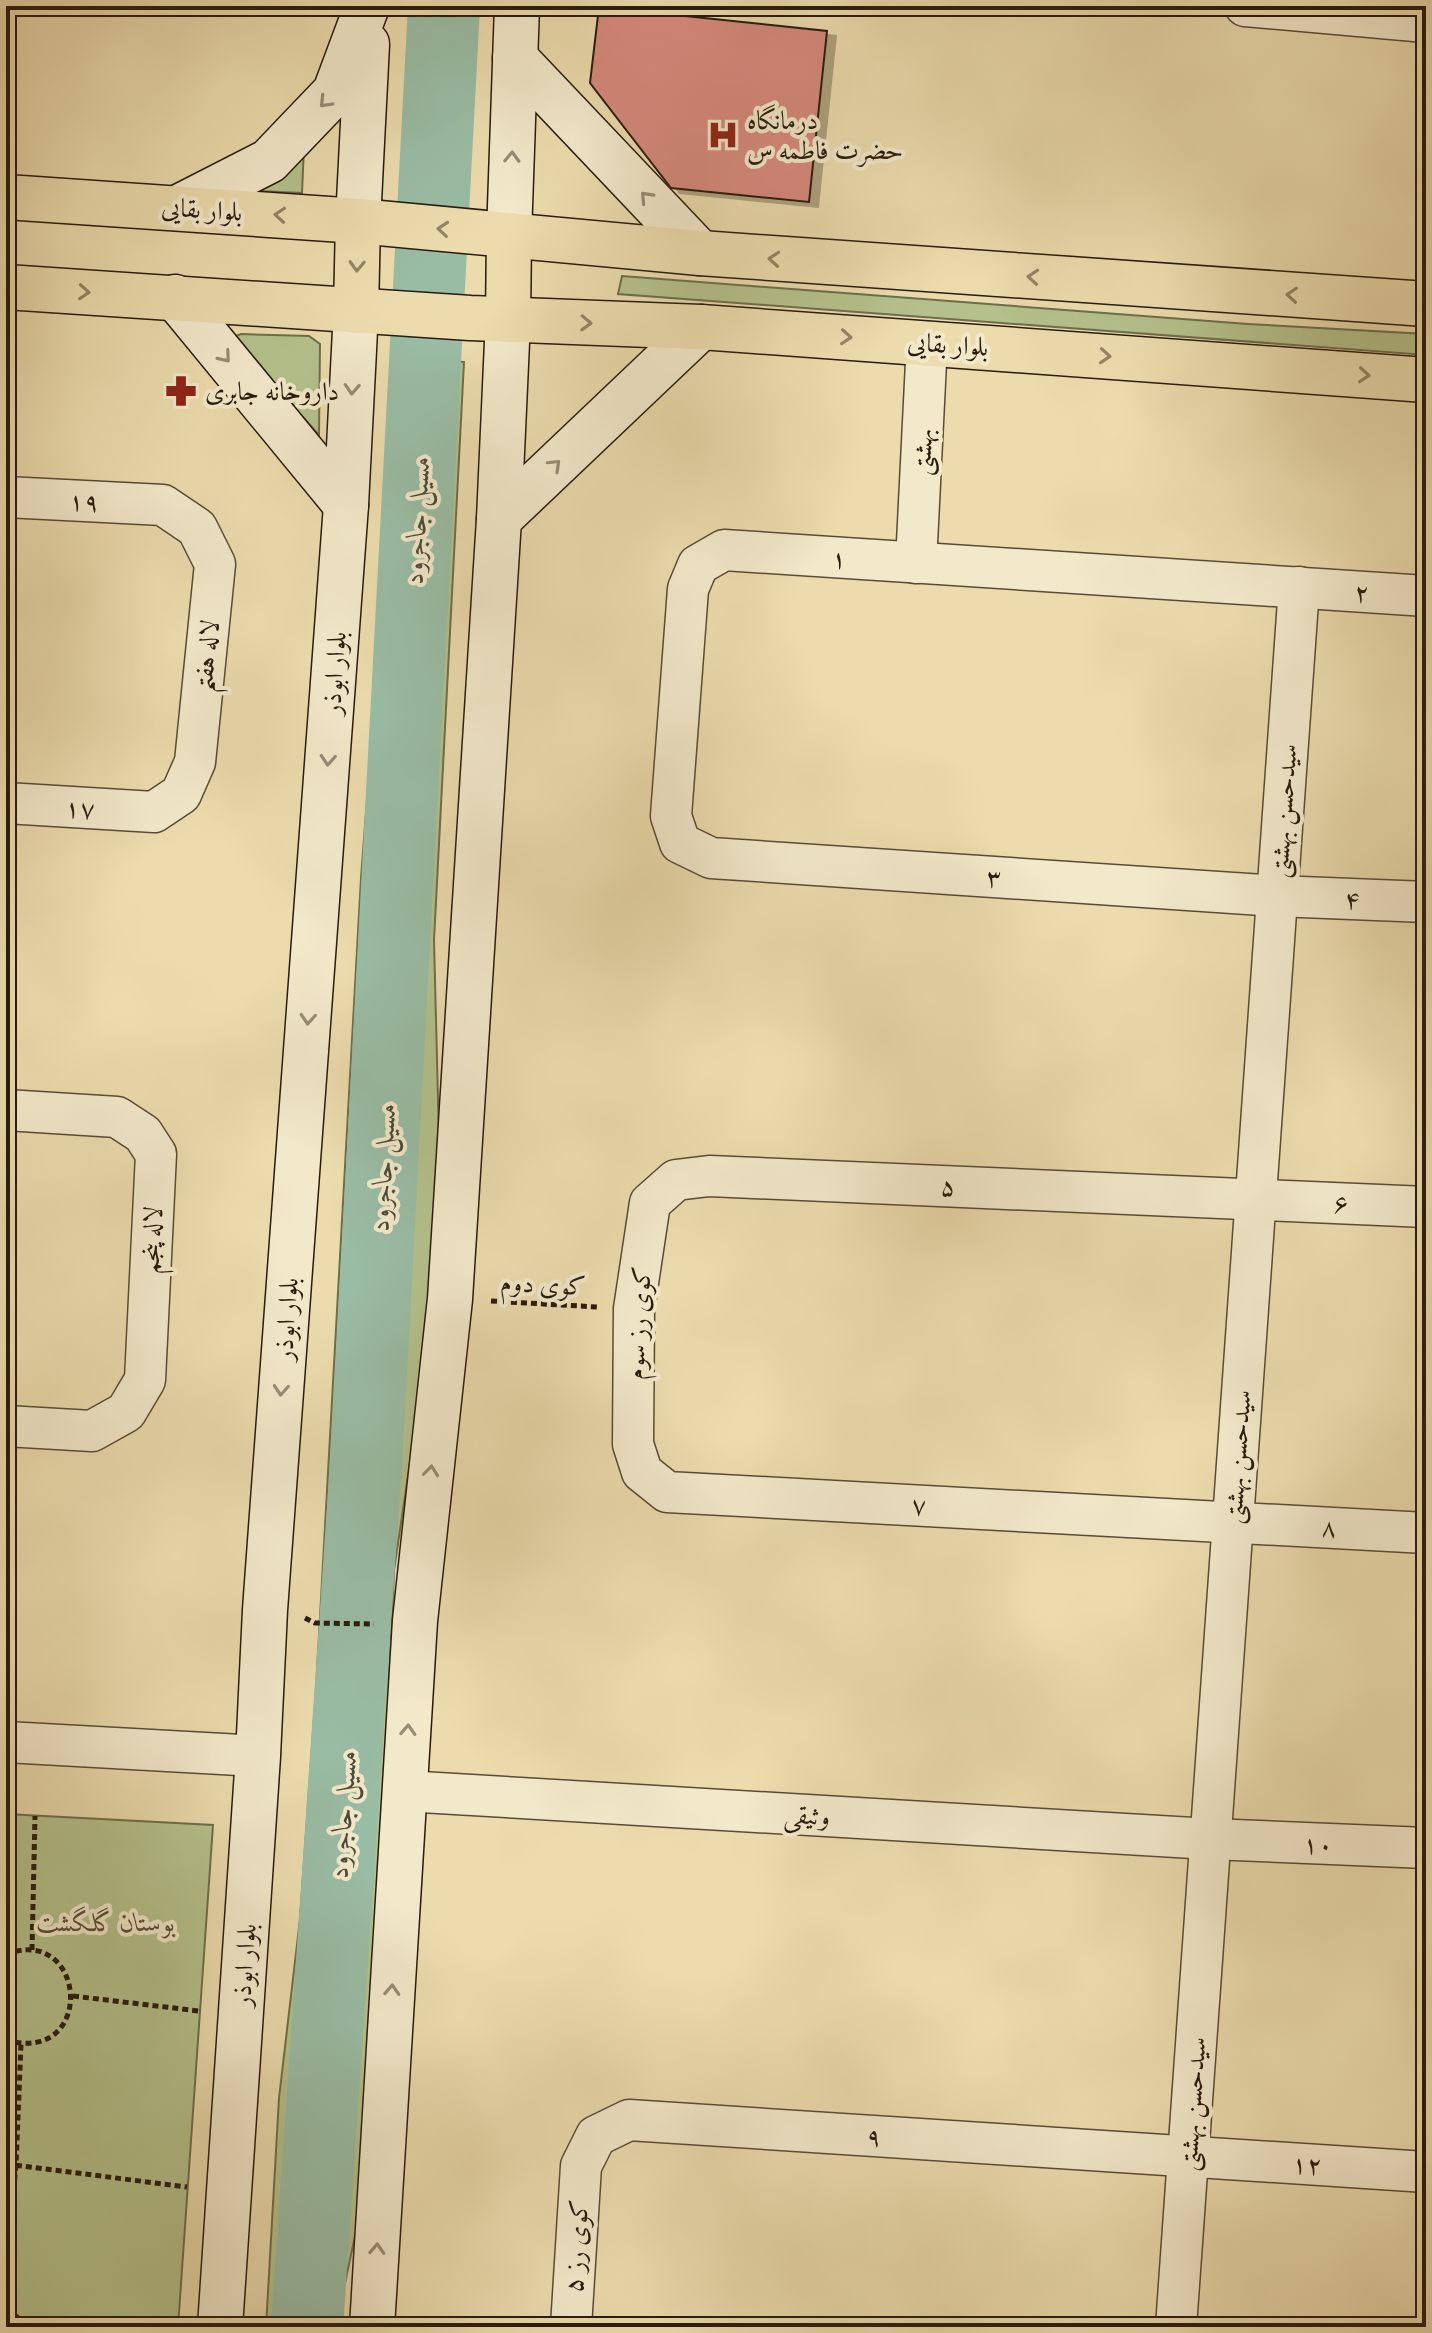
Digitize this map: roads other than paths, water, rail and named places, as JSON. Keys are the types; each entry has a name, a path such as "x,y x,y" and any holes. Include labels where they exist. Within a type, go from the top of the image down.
{"main road":[{"path":"179,207 269,161 335,92 368,6"},
{"path":"6,287 375,312 378,223 368,6"},
{"path":"372,2327 415,1621 450,1299 499,519 489,319 515,58 517,6"},
{"path":"515,58 700,253"},
{"name":"بلوار بقایی","path":"6,197 179,207 499,234"},
{"path":"499,234 700,253 1426,304"},
{"path":"175,297 346,505"},
{"name":"بلوار بقایی","path":"375,312 701,327 1426,380"},
{"name":"بلوار ابوذر","path":"220,2327 265,1610 346,505 375,312"},
{"path":"499,519 701,327"}],"street":[{"path":"1245,6 1404,16"},
{"name":"بهشتی","path":"916,563 927,342"},
{"name":"۱۹","path":"6,497 163,505"},
{"name":"لاله هفتم","path":"154,812 181,794 195,762 215,564 197,528 163,505"},
{"name":"۱","path":"711,858 680,843 671,816 688,589 698,565 724,550 1299,587"},
{"name":"۲","path":"1299,587 1426,596"},
{"name":"سیدحسن بهشتی","path":"1176,2327 1299,587"},
{"name":"۱۷","path":"6,803 154,812"},
{"name":"۳","path":"711,858 1277,896"},
{"name":"۴","path":"1277,896 1426,902"},
{"name":"لاله پنجم","path":"6,1110 117,1117 143,1134 156,1154 145,1380 126,1412 92,1431 6,1426"},
{"name":"۵","path":"650,1203 676,1180 709,1176 1256,1199"},
{"name":"۶","path":"1256,1199 1426,1207"},
{"name":"کوی رز سوم","path":"633,1444 634,1309 650,1203"},
{"name":"۷","path":"633,1444 642,1472 667,1492 1233,1521"},
{"name":"۸","path":"1233,1521 1426,1533"},
{"path":"6,1742 258,1756"},
{"name":"وثیقی","path":"404,1791 1210,1839"},
{"name":"۱۰","path":"1210,1839 1426,1848"},
{"name":"۹","path":"581,2166 596,2136 629,2120 1188,2157"},
{"name":"۱۲","path":"1188,2157 1426,2172"},
{"name":"کوی رز ۵","path":"571,2327 581,2166"}],"waterway":[{"name":"مسیل جاجرود","path":"307,2327 367,1449 444,6"}],"place":[{"name":"درمانگاه حضرت فاطمه س","path":"723,135"},
{"name":"داروخانه جابری","path":"181,391"}],"park label":[{"name":"بوستان گلگشت","path":"106,1922"}]}
